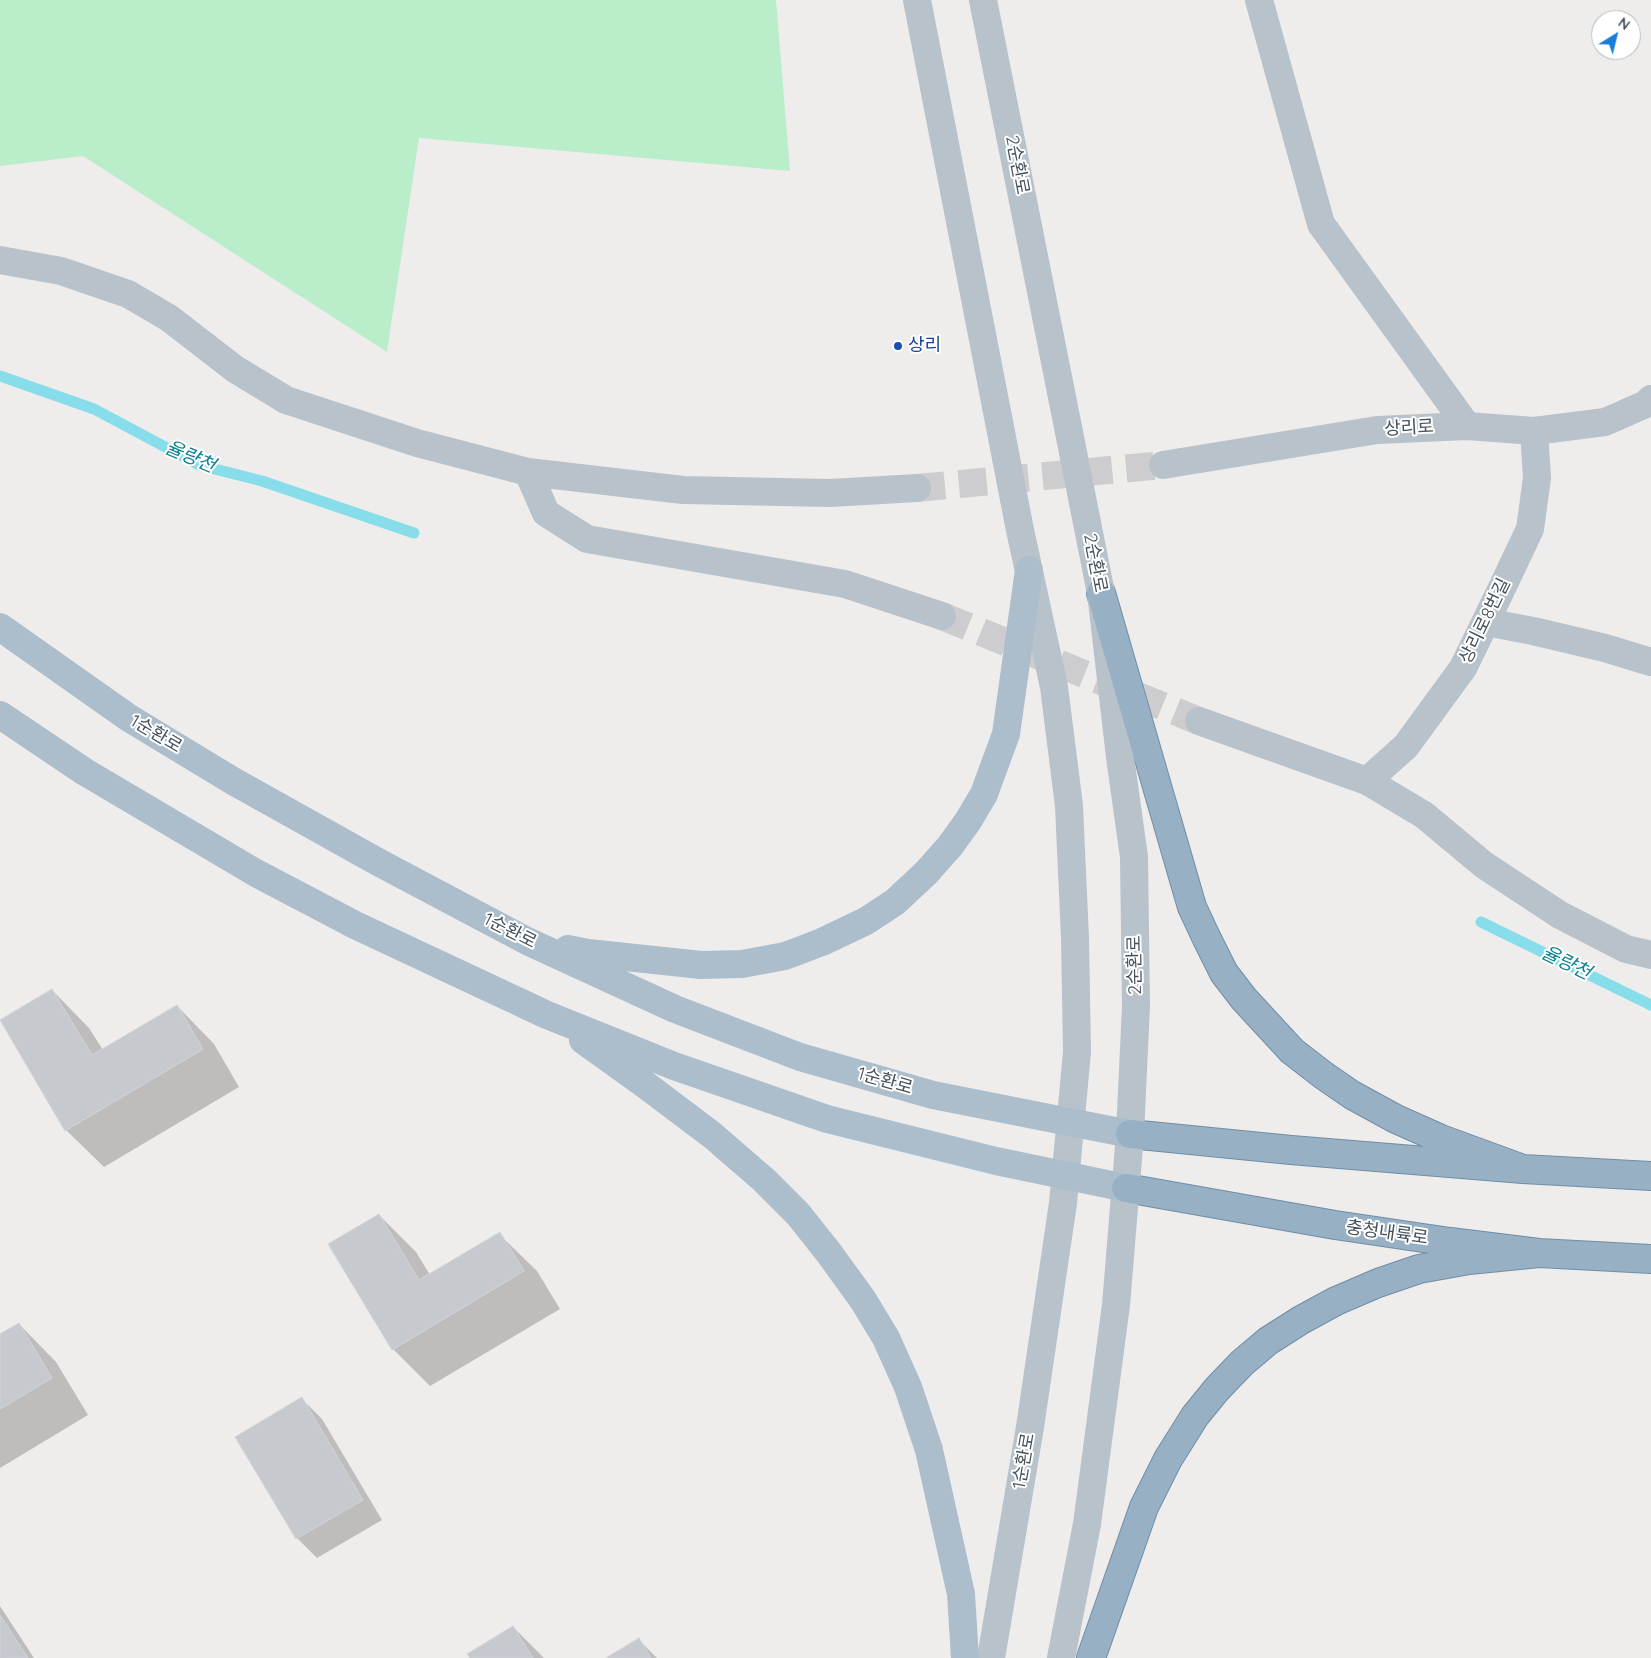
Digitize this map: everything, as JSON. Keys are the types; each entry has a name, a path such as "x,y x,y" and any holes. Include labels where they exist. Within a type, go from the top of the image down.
{"highway":[{"path":"1101,593 1192,907 1206,939 1229,979 1250,1006 1292,1051 1323,1076 1352,1095 1396,1119 1442,1139 1523,1169"},
{"path":"1130,1134 1291,1150 1523,1169 1651,1176"},
{"name":"충청내륙로","path":"1126,1188 1335,1225 1540,1253 1651,1259"},
{"path":"1091,1658 1144,1506 1168,1459 1195,1416 1242,1363 1268,1342 1301,1320 1336,1301 1378,1283 1418,1269 1469,1260 1540,1253"}],"main road":[{"path":"528,940 588,953 646,960 701,966 742,964 785,956 822,942 866,921 895,902 926,873 950,846 984,794 1006,734 1029,570"},
{"name":"1순환로","path":"0,627 129,718 233,781 378,862 528,940 675,1009 800,1056 933,1095 1130,1134"},
{"path":"0,715 85,772 256,873 355,925 547,1015 674,1066 827,1119 996,1161 1126,1188"},
{"path":"547,1015 689,1118 764,1180 798,1214 863,1300 886,1338 908,1387 929,1450 960,1594 965,1658"}],"street":[{"path":"917,0 1029,570 1054,687 1070,806 1075,938 1077,1052 1070,1122"},
{"name":"2순환로","path":"983,0 1101,593 1134,857 1136,1006 1130,1134"},
{"path":"1258,0 1321,224 1467,426"},
{"path":"0,260 62,271 128,294 169,318 235,369 286,400 417,443 528,472 683,490 830,492 917,488"},
{"name":"상리로","path":"1163,465 1377,430 1467,426 1534,431 1605,422 1646,404 1651,399"},
{"name":"상리로8번길","path":"1367,781 1406,746 1463,668 1486,622 1530,529 1537,478 1534,431"},
{"path":"528,472 546,513 587,539 846,584 942,616"},
{"path":"1486,622 1605,648 1651,662"},
{"path":"1199,721 1367,781 1424,815 1484,865 1560,915 1626,950 1651,956"},
{"name":"1순환로","path":"991,1658 1030,1427 1063,1203 1070,1122"},
{"path":"1061,1658 1087,1524 1116,1305 1130,1134"}],"green space":[{"path":"0,0 776,0 790,171 419,138 387,352 83,156 0,166"}],"building":[{"path":"52,989 92,1055 177,1005 203,1049 65,1131 0,1020"},
{"path":"379,1214 419,1280 500,1232 524,1271 392,1350 328,1244"},
{"path":"19,1323 52,1378 0,1409 0,1334"},
{"path":"302,1397 363,1500 296,1539 235,1437"},
{"path":"0,1615 28,1658 0,1658"},
{"path":"513,1626 533,1658 470,1658 467,1654"},
{"path":"639,1638 651,1658 606,1658"}],"waterway":[{"name":"율량천","path":"0,376 94,409 199,465 262,481 414,533"},
{"name":"율량천","path":"1481,922 1651,1005"}],"tunnel":[{"path":"917,488 1163,465"},
{"path":"942,616 1199,721"}],"place":[{"name":"상리","path":"898,346"}]}
